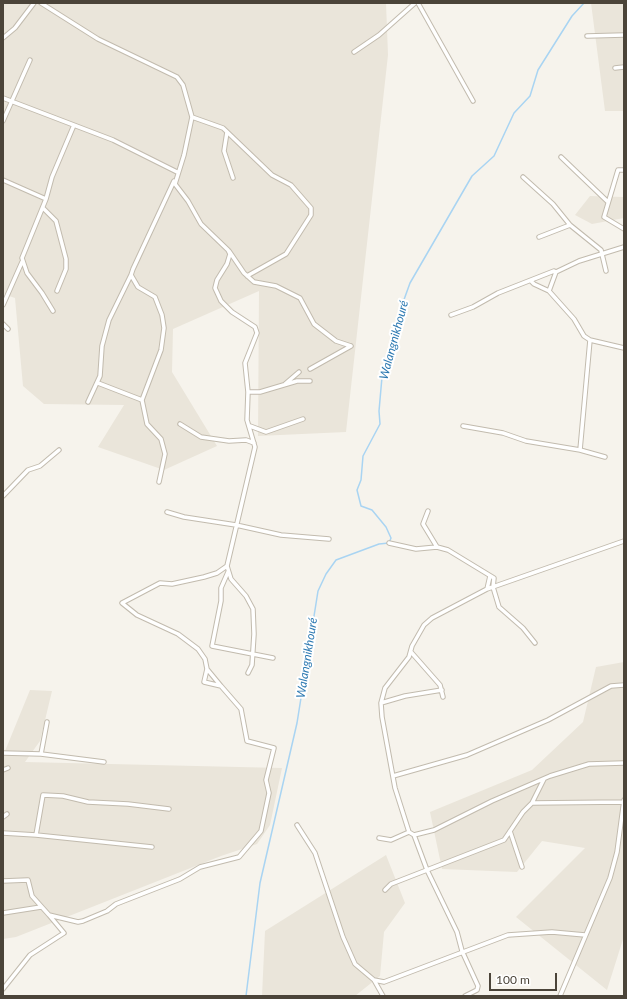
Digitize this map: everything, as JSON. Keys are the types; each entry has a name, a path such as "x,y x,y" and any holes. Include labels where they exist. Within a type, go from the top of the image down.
{"street":[{"path":"3,38 15,28 34,3"},
{"path":"41,3 98,39 177,77 183,85 192,117 184,155 175,178 109,320 102,346 98,383 88,402"},
{"path":"354,52 379,35 415,3"},
{"path":"418,3 472,101"},
{"path":"587,36 624,35"},
{"path":"3,121 30,60"},
{"path":"615,68 624,67"},
{"path":"3,98 113,140 177,172"},
{"path":"192,117 223,128 272,175 291,185 311,208 311,216 286,254 247,276"},
{"path":"3,305 22,262 22,258 43,208 52,177 74,125"},
{"path":"227,132 224,151 233,178"},
{"path":"561,157 608,202"},
{"path":"624,170 618,170 604,217 624,229"},
{"path":"523,177 553,204 570,226 603,254 606,271"},
{"path":"175,178 175,184 188,201 201,224 228,250 247,276 254,282 276,286 300,298 314,324 336,341 351,346 310,369"},
{"path":"3,180 46,199"},
{"path":"43,208 56,221 66,259 66,269 57,291"},
{"path":"539,237 570,226"},
{"path":"451,315 473,307 498,293 554,271 556,272 579,261 624,247"},
{"path":"228,250 230,254 227,264 217,280 215,288 221,301 232,312 255,327 257,333 245,363 248,392 247,420 255,447 227,566 228,572 253,609 253,655 252,665 248,674"},
{"path":"22,262 27,273 53,311"},
{"path":"549,291 556,272"},
{"path":"131,275 138,287 155,297 158,301 164,328 157,362 142,400 147,424 161,439 165,454 159,482"},
{"path":"531,280 534,284 549,291 574,319 584,336 590,340 624,348"},
{"path":"3,324 8,329"},
{"path":"580,450 590,340"},
{"path":"282,386 299,372"},
{"path":"248,392 260,392 297,381 310,381"},
{"path":"98,383 142,400"},
{"path":"250,426 266,432 303,419"},
{"path":"180,424 201,437 229,441 246,440 254,443"},
{"path":"463,426 503,433 526,441 580,450 605,457"},
{"path":"3,496 28,470 40,466 59,450"},
{"path":"167,512 184,517 236,525 281,535 329,539"},
{"path":"428,512 424,524 437,547"},
{"path":"465,996 477,990 478,986 462,951 457,932 427,870 414,835 409,832 393,776 382,717 381,703 385,688 409,656 424,625 432,618 487,589 624,541"},
{"path":"389,543 416,549 437,547 448,550 494,578 493,587 499,606 523,628 535,643"},
{"path":"221,686 204,682 207,669 205,659 190,642 178,634 137,615 122,603 160,584 172,584 216,573 227,566"},
{"path":"228,572 221,588 221,601 212,646 273,658"},
{"path":"487,589 490,576"},
{"path":"410,652 440,685 443,697"},
{"path":"49,914 78,922 83,921 107,911 116,904 180,879 200,867 239,857 261,831 268,793 266,780 274,748 247,741 241,709 207,669"},
{"path":"393,776 467,755 548,720 611,686 624,686"},
{"path":"381,703 405,696 442,690"},
{"path":"41,754 47,722"},
{"path":"3,753 41,754 104,762"},
{"path":"414,835 434,830 492,801 544,779 589,764 624,764"},
{"path":"3,770 8,768"},
{"path":"385,890 391,884 504,840 532,803 544,779"},
{"path":"36,835 43,796 63,796 88,802 128,804 169,809"},
{"path":"532,803 624,801 623,818 610,878 584,935 560,996"},
{"path":"3,817 7,814"},
{"path":"297,825 315,853 343,937 355,964 374,980 383,996"},
{"path":"510,831 522,867"},
{"path":"379,838 391,840 409,832"},
{"path":"3,833 152,847"},
{"path":"3,881 28,880 32,896 64,933 30,955 3,989"},
{"path":"3,913 41,908"},
{"path":"374,980 384,982 462,951 508,935 552,932 584,935"}],"shaded area":[{"path":"3,3 386,3 388,55 346,432 258,436 259,291 173,329 172,372 217,446 164,470 98,447 124,405 44,404 23,386 15,298 3,294"},
{"path":"591,3 624,3 624,111 605,111"},
{"path":"624,195 624,218 592,224 575,215 590,196 623,197"},
{"path":"624,662 624,936 607,990 516,917 585,848 542,841 517,872 442,869 430,812 532,770 583,722 596,667"},
{"path":"30,690 52,691 40,741 25,762 282,768 270,825 257,844 221,856 16,937 3,939 3,756"},
{"path":"386,855 405,903 384,932 380,976 355,996 262,996 265,931"}],"waterway":[{"name":"Walangnikhouré","path":"246,996 260,883 297,723 318,591 326,574 336,560 379,544 389,543 391,538 386,527 372,510 361,506 357,490 361,480 363,456 380,424 379,411 382,377 401,308 410,283 472,176 494,156 514,113 530,96 538,70 572,16 584,3"}]}
